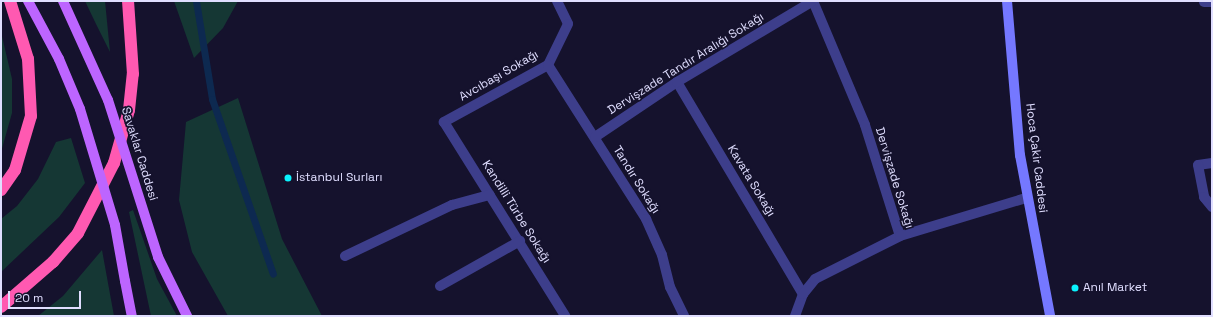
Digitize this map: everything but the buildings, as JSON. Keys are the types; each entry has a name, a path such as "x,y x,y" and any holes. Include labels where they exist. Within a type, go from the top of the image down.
{"highway":[{"path":"1,190 15,170 31,116 28,59 10,1"},
{"path":"1,307 48,267 78,233 114,163 129,110 133,74 128,1"}],"main road":[{"path":"28,1 59,59 80,109 115,225 132,316"},
{"name":"Savaklar Caddesi","path":"63,1 108,100 158,257 187,316"}],"street":[{"name":"Avcıbaşı Sokağı","path":"444,122 548,65 568,24 557,1"},
{"name":"Dervişzade Tandır Aralığı Sokağı","path":"595,137 677,82 813,1"},
{"name":"Dervişzade Sokağı","path":"795,316 803,294 815,279 900,236 865,125 813,1"},
{"name":"Hoca Çakir Caddesi","path":"1007,1 1026,198 1050,316"},
{"name":"Tandır Sokağı","path":"548,65 646,219 662,255 670,287 684,316"},
{"name":"Kavata Sokağı","path":"677,82 803,294"},
{"name":"Kandilli Türbe Sokağı","path":"444,122 520,241 564,316"},
{"path":"1212,163 1198,165 1204,197 1212,207"},
{"path":"345,256 452,205 490,195"},
{"path":"900,236 1026,198"},
{"path":"440,286 520,241"}],"green space":[{"path":"85,1 105,1 110,52 96,24"},
{"path":"174,1 238,1 223,28 194,58"},
{"path":"1,32 12,79 12,113 1,152"},
{"path":"238,98 282,239 322,316 228,316 192,252 179,200 186,122"},
{"path":"71,138 85,183 59,217 1,272 1,219 17,206 38,179 56,142"},
{"path":"133,210 157,279 177,316 151,316 129,212"},
{"path":"102,250 114,316 38,316 63,296"}],"waterway":[{"path":"196,1 212,99 273,274"}],"place":[{"name":"İstanbul Surları","path":"288,178"},
{"name":"Anıl Market","path":"1075,288"}]}
